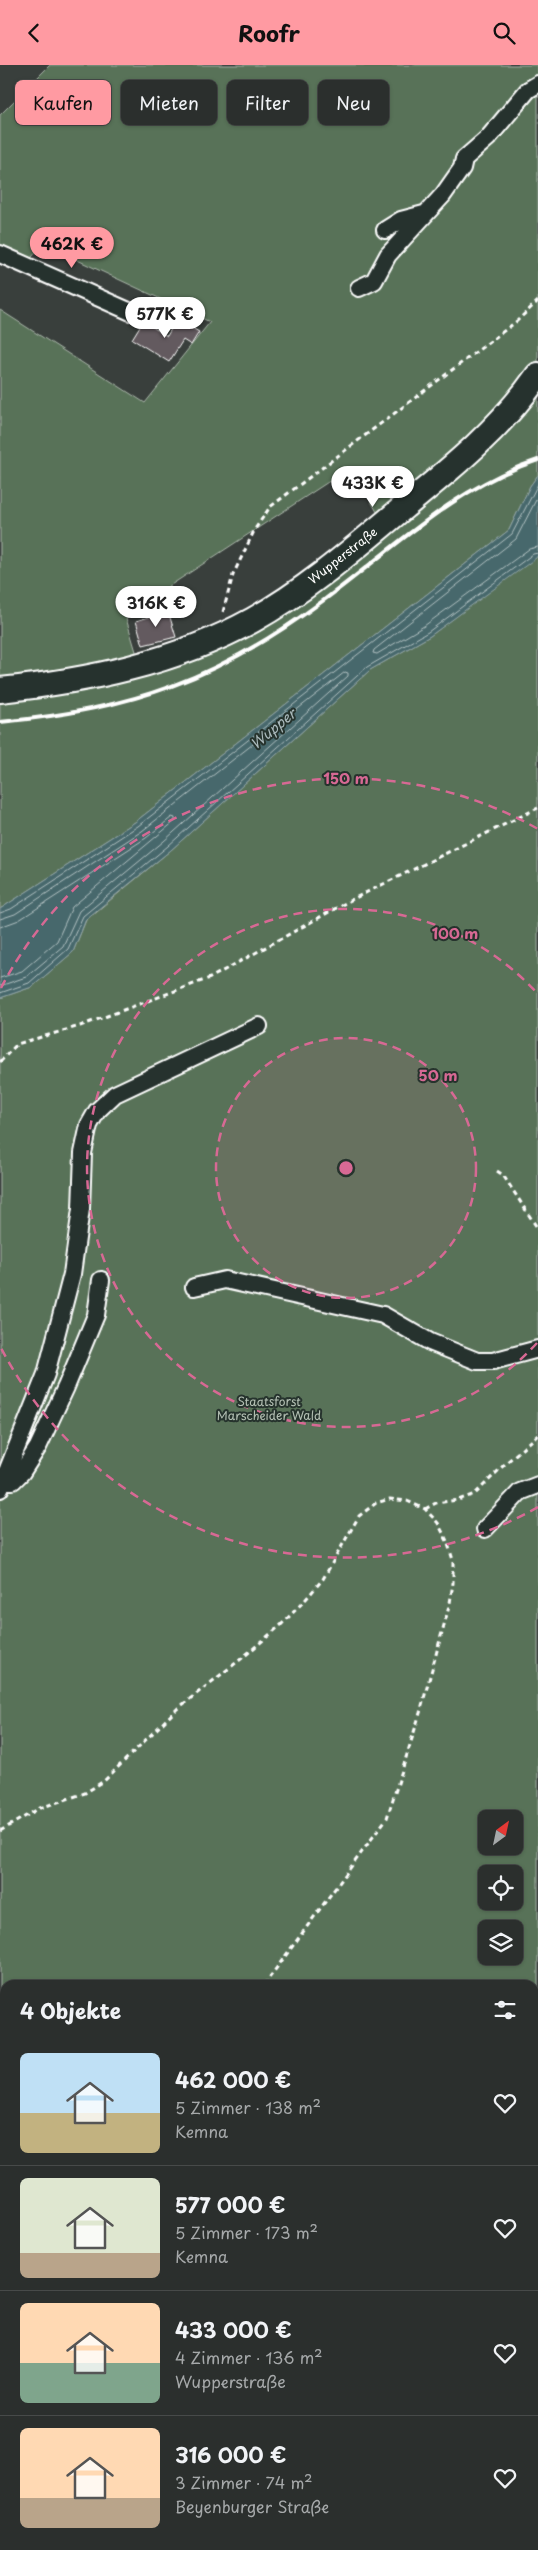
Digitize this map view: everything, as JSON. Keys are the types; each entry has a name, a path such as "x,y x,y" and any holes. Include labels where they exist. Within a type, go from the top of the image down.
{"main road":[{"name":"Wupperstraße","path":"0,690 100,675 193,648 248,623 281,603 373,533 488,435 507,416 538,375"}],"street":[{"path":"359,287 374,281 388,255 443,195 462,169 464,159 488,138 528,90 538,83"},
{"path":"385,229 401,220 424,215"},
{"path":"0,254 132,312"},
{"path":"2,1485 46,1374 72,1274 81,1209 83,1153 89,1125 97,1111 115,1094 259,1026"},
{"path":"2,1485 13,1481 18,1476 38,1447 96,1315 101,1280"},
{"path":"194,1287 225,1280 383,1315 430,1342 477,1361 493,1361 538,1349"},
{"path":"485,1529 520,1492 538,1485"}],"path":[{"path":"221,615 233,575 254,529 270,507 517,321 538,301"},
{"path":"0,1062 17,1045 80,1026 210,978 349,901 538,807"},
{"path":"497,1171 503,1175 538,1229"},
{"path":"425,1509 436,1503 458,1500 475,1494 507,1461 538,1435"},
{"path":"0,1831 40,1809 85,1793 104,1781 177,1709 248,1653 300,1606 323,1579 360,1516 376,1503 390,1499 407,1501 425,1509 438,1523 447,1541 453,1560 453,1583 450,1603 420,1713 387,1818 268,1980"}],"green space":[{"path":"50,65 538,65 538,475 530,486 509,530 135,822 0,909 0,310 145,403 210,322 43,244 26,264 0,251 0,115 15,100 15,125 111,125 111,80 35,80","holes":["351,467 380,517 248,614 197,635 137,655 125,615"]},
{"name":"Staatsforst Marscheider Wald","path":"538,555 538,1980 0,1980 0,998 32,987 73,952 86,920 171,850 370,670 430,636"}],"water":[{"name":"Wupper","path":"538,475 538,555 536,558 430,636 370,670 171,850 86,919 73,952 32,987 0,998 0,909 135,822 509,530 530,486"}],"building":[{"path":"177,319 199,332 191,345 183,340 169,362 132,339 143,321 167,336"},
{"path":"189,593 194,608 175,615 170,601"},
{"path":"168,611 176,637 143,645 136,621"}],"railway":[{"path":"0,722 47,717 132,699 171,686 209,670 247,651 285,627 324,600 452,503 508,471 538,460"}]}
